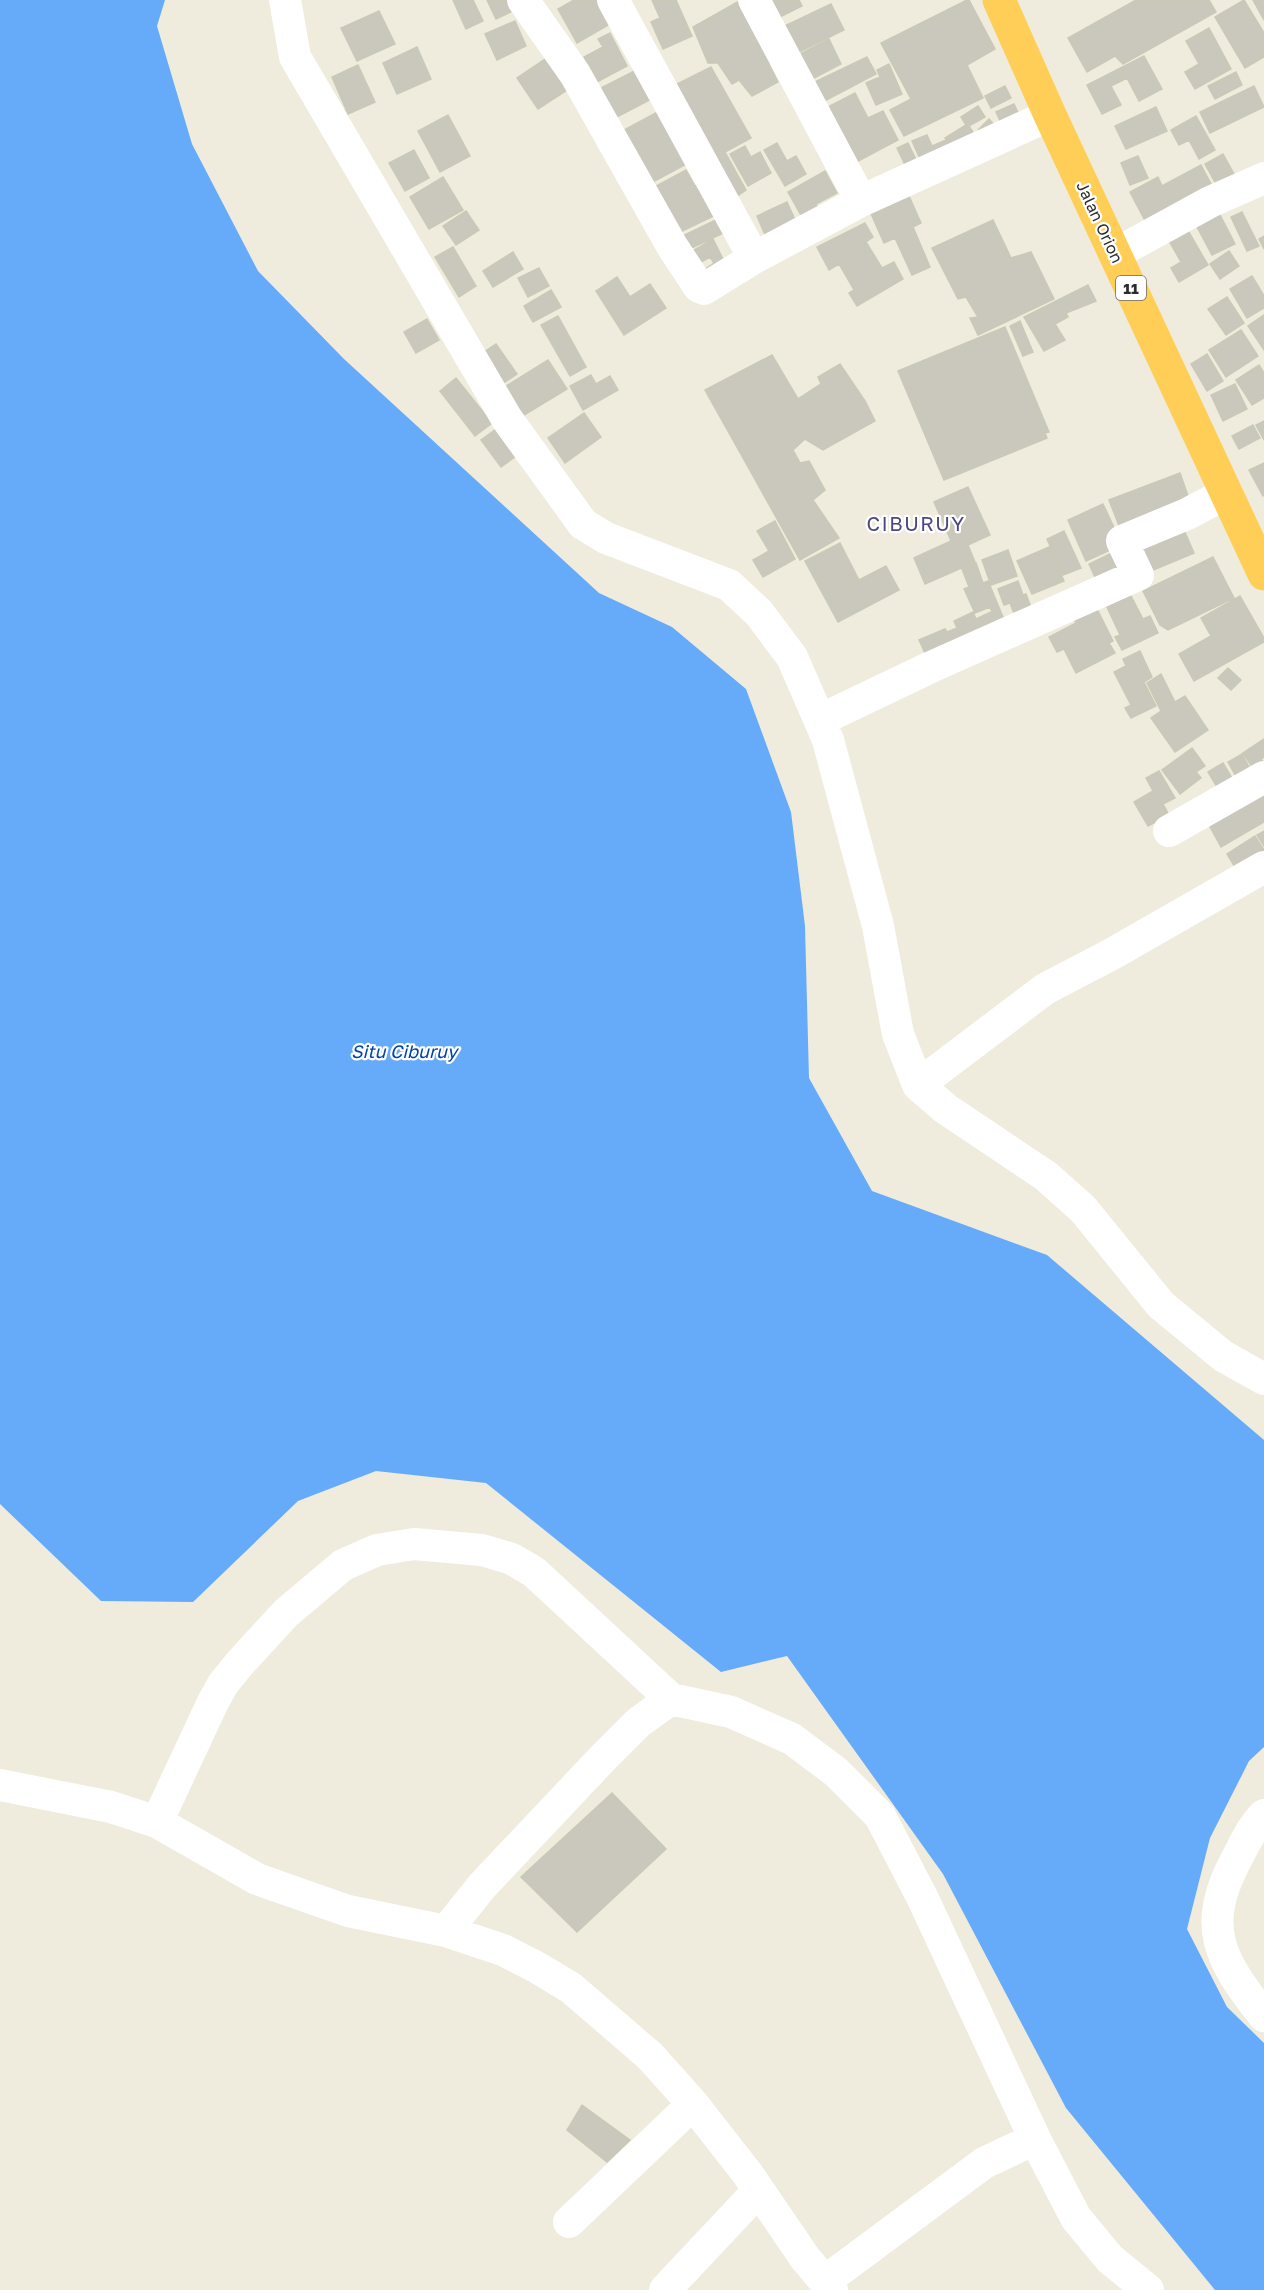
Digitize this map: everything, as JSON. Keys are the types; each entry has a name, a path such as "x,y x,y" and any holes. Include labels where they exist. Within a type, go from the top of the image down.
{"highway":[{"name":"Jalan Orion","path":"999,0 1050,115 1264,573"}],"street":[{"path":"285,0 295,57 507,419 583,524 606,538 729,585 759,613 792,657 828,740 878,926 898,1034 918,1085 946,1109 1046,1176 1083,1209 1161,1305 1223,1356 1264,1379"},
{"path":"523,0 575,74 661,226 699,287 704,289 754,258 861,201 1050,115"},
{"path":"612,0 754,258"},
{"path":"754,0 861,201"},
{"path":"1115,254 1210,202 1264,178"},
{"path":"820,720 941,662 1138,574 1122,541 1187,514 1227,494"},
{"path":"1169,831 1264,777"},
{"path":"918,1085 1044,989 1112,954 1264,867"},
{"path":"157,1822 213,1702 240,1663 286,1613 343,1565 377,1550 414,1544 482,1550 512,1559 534,1572 671,1699 731,1712 792,1739 836,1773 880,1816 923,1899 1035,2139 1076,2218 1110,2259 1148,2290"},
{"path":"446,1930 482,1886 601,1760 639,1722 671,1699"},
{"path":"0,1785 111,1807 157,1822 257,1879 348,1911 446,1930 503,1950 571,1988 650,2056 693,2104 805,2258 829,2286 984,2163 1035,2139"},
{"path":"1264,1815 1255,1824 1233,1867 1219,1901 1216,1924 1221,1949 1236,1980 1264,2016"},
{"path":"569,2222 693,2104"},
{"path":"664,2290 758,2191"}],"water":[{"name":"Situ Ciburuy","path":"0,0 165,0 157,26 192,144 258,271 344,359 599,593 672,627 746,689 791,812 805,926 809,1078 872,1191 1047,1255 1264,1440 1264,1747 1249,1761 1210,1838 1187,1929 1227,2007 1264,2043 1264,2290 1215,2290 1066,2108 943,1874 787,1656 721,1672 486,1483 376,1471 298,1501 193,1602 101,1601 0,1504"}],"building":[{"path":"453,0 473,0 483,21 466,29"},
{"path":"487,0 513,0 517,9 496,19"},
{"path":"574,0 596,0 610,24 577,43 558,9"},
{"path":"652,0 676,0 692,36 663,49 651,22 660,18"},
{"path":"741,0 774,60 769,64 778,82 752,96 739,80 732,84 718,63 708,63 693,27"},
{"path":"759,0 799,0 802,6 770,22"},
{"path":"967,0 995,49 967,65 983,98 904,136 890,110 911,99 881,43"},
{"path":"1136,0 1209,0 1216,12 1123,64 1115,56 1087,72 1068,38"},
{"path":"1244,0 1264,33 1264,57 1245,68 1215,17"},
{"path":"1253,0 1264,0 1264,20"},
{"path":"831,4 844,30 789,57 776,30"},
{"path":"379,11 395,44 357,61 341,28"},
{"path":"515,21 526,46 497,60 485,34"},
{"path":"1209,28 1231,69 1195,89 1185,72 1199,64 1186,41"},
{"path":"610,33 627,66 597,82 584,57 603,47 598,39"},
{"path":"829,39 841,64 801,85 788,60"},
{"path":"417,47 431,79 397,94 383,63"},
{"path":"557,51 578,83 538,109 517,78"},
{"path":"1144,56 1162,89 1139,101 1127,78 1111,86 1121,105 1102,114 1087,85"},
{"path":"867,57 876,74 813,107 802,88"},
{"path":"889,64 902,94 876,105 866,83 880,77 877,70"},
{"path":"358,65 375,102 348,114 332,77"},
{"path":"646,65 661,94 615,118 599,89"},
{"path":"711,67 751,138 725,152 746,190 730,201 667,89"},
{"path":"1236,72 1242,85 1215,99 1208,86"},
{"path":"1005,86 1011,98 991,108 985,96"},
{"path":"1254,86 1264,107 1210,133 1200,112"},
{"path":"855,93 868,118 883,111 898,140 849,166 820,111"},
{"path":"1014,104 1021,119 1003,127 996,112"},
{"path":"978,106 985,117 969,126 981,145 957,156 945,138 966,125 961,117"},
{"path":"1156,107 1167,131 1126,149 1115,126"},
{"path":"665,108 694,160 649,184 613,136"},
{"path":"448,115 470,156 440,172 418,131"},
{"path":"1196,116 1215,150 1199,159 1189,140 1179,145 1171,130"},
{"path":"989,119 999,130 988,141 978,130"},
{"path":"927,135 932,146 946,140 954,157 924,168 912,141"},
{"path":"777,143 787,161 796,156 806,174 785,186 764,150"},
{"path":"908,143 921,170 910,175 897,148"},
{"path":"745,146 751,157 760,152 771,173 748,186 730,154"},
{"path":"414,150 429,178 405,191 389,163"},
{"path":"1223,154 1239,183 1221,193 1205,164"},
{"path":"1138,156 1148,178 1130,185 1121,163"},
{"path":"1201,165 1217,195 1150,230 1130,192 1158,177 1162,186"},
{"path":"686,170 695,186 705,183 720,213 678,233 647,191"},
{"path":"825,171 837,193 816,204 823,217 807,226 788,192"},
{"path":"443,177 463,210 429,229 410,197"},
{"path":"905,187 921,223 913,227 930,267 912,275 895,238 884,243 869,209"},
{"path":"787,202 797,224 766,237 757,216"},
{"path":"466,211 479,230 456,245 443,226"},
{"path":"1242,212 1259,246 1247,251 1231,217"},
{"path":"1219,213 1235,244 1212,255 1196,225"},
{"path":"724,216 730,230 681,253 674,240"},
{"path":"993,220 1011,258 1031,252 1054,299 978,335 970,318 978,317 966,297 958,299 932,248"},
{"path":"865,223 873,237 866,242 882,268 894,262 903,279 857,306 849,293 854,290 839,264 829,270 817,247"},
{"path":"1187,229 1208,265 1179,282 1171,268 1181,262 1168,239"},
{"path":"1264,236 1264,249 1259,239"},
{"path":"713,239 730,273 695,276 714,263 710,257 689,269 682,257"},
{"path":"453,247 476,286 459,297 435,257"},
{"path":"1229,251 1239,266 1220,279 1210,264"},
{"path":"513,252 523,269 493,287 483,271"},
{"path":"539,268 549,286 528,297 518,278"},
{"path":"1252,276 1264,296 1264,308 1247,318 1230,289"},
{"path":"617,277 630,297 650,284 666,308 624,335 596,291"},
{"path":"1088,285 1096,301 1066,313 1068,317 1055,324 1065,340 1044,351 1024,317"},
{"path":"551,290 561,307 533,322 524,306"},
{"path":"1227,297 1244,323 1226,335 1208,309"},
{"path":"1264,315 1264,350 1248,326"},
{"path":"558,316 586,367 570,376 541,325"},
{"path":"427,319 439,340 416,353 404,332"},
{"path":"1020,321 1033,352 1023,356 1010,326"},
{"path":"1005,327 1049,432 1045,433 1047,438 944,480 898,371"},
{"path":"1241,330 1258,356 1226,377 1209,350"},
{"path":"496,344 517,374 499,386 478,356"},
{"path":"1207,354 1223,381 1207,391 1191,364"},
{"path":"772,355 798,399 821,384 818,377 840,364 865,401 875,421 823,450 805,439 793,450 800,463 809,461 825,490 813,500 839,538 800,560 705,390"},
{"path":"548,360 567,389 521,417 503,388"},
{"path":"1259,365 1264,373 1264,398 1252,405 1236,380"},
{"path":"591,375 596,384 610,376 618,390 583,410 570,386"},
{"path":"456,378 492,423 475,436 440,391"},
{"path":"1235,384 1247,409 1223,421 1211,395"},
{"path":"584,413 601,437 565,463 548,438"},
{"path":"1264,421 1264,440 1256,425"},
{"path":"1253,425 1260,438 1239,449 1232,436"},
{"path":"499,427 519,454 501,467 481,440"},
{"path":"1264,463 1264,495 1263,496 1249,470"},
{"path":"1180,473 1193,510 1123,536 1109,500"},
{"path":"968,487 990,535 968,545 975,562 925,584 914,558 951,541 934,502"},
{"path":"1103,504 1119,538 1117,547 1086,561 1068,520"},
{"path":"775,521 795,559 763,577 753,560 769,551 757,531"},
{"path":"1181,523 1194,553 1146,573 1133,543"},
{"path":"1064,531 1081,568 1063,575 1047,539"},
{"path":"840,543 859,580 886,566 899,590 838,622 805,561"},
{"path":"1049,547 1064,581 1032,594 1017,561"},
{"path":"1120,549 1131,574 1100,588 1089,564"},
{"path":"1008,550 1017,576 991,585 982,560"},
{"path":"1213,557 1234,598 1168,630 1160,625 1143,591"},
{"path":"976,563 983,583 988,581 1003,617 995,620 990,607 975,613 964,589 969,587 962,569"},
{"path":"1018,581 1032,610 1015,616 1010,603 1004,605 998,589"},
{"path":"1131,596 1143,619 1150,616 1158,633 1122,650 1115,637 1120,635 1107,607"},
{"path":"1240,596 1264,638 1264,642 1194,681 1179,654 1211,636 1201,618"},
{"path":"1095,605 1113,641 1109,643 1115,653 1076,673 1064,649 1057,652 1049,637 1076,623 1072,616"},
{"path":"973,612 976,619 991,612 1000,633 930,664 919,640 945,629 947,632 957,628 954,621"},
{"path":"1140,651 1152,677 1144,682 1156,706 1131,718 1125,708 1131,705 1114,672 1126,666 1123,659"},
{"path":"1228,668 1241,680 1231,690 1218,678"},
{"path":"1161,674 1175,702 1185,696 1208,730 1175,752 1151,718 1161,711 1147,683"},
{"path":"1264,739 1264,757 1261,759 1264,763 1256,773 1243,753"},
{"path":"1192,748 1205,766 1196,772 1201,778 1180,794 1162,770"},
{"path":"1242,754 1253,774 1239,782 1228,762"},
{"path":"1223,763 1235,783 1220,792 1208,772"},
{"path":"1159,771 1175,798 1163,804 1169,815 1148,826 1134,802 1153,791 1146,778"},
{"path":"1264,793 1264,822 1221,847 1209,825"},
{"path":"1264,831 1264,846 1257,835"},
{"path":"1255,836 1264,850 1264,863 1241,877 1227,854"},
{"path":"612,1793 666,1849 577,1932 521,1877"},
{"path":"582,2105 630,2140 607,2162 567,2130"}],"district":[{"name":"CIBURUY","path":"916,523"}]}
